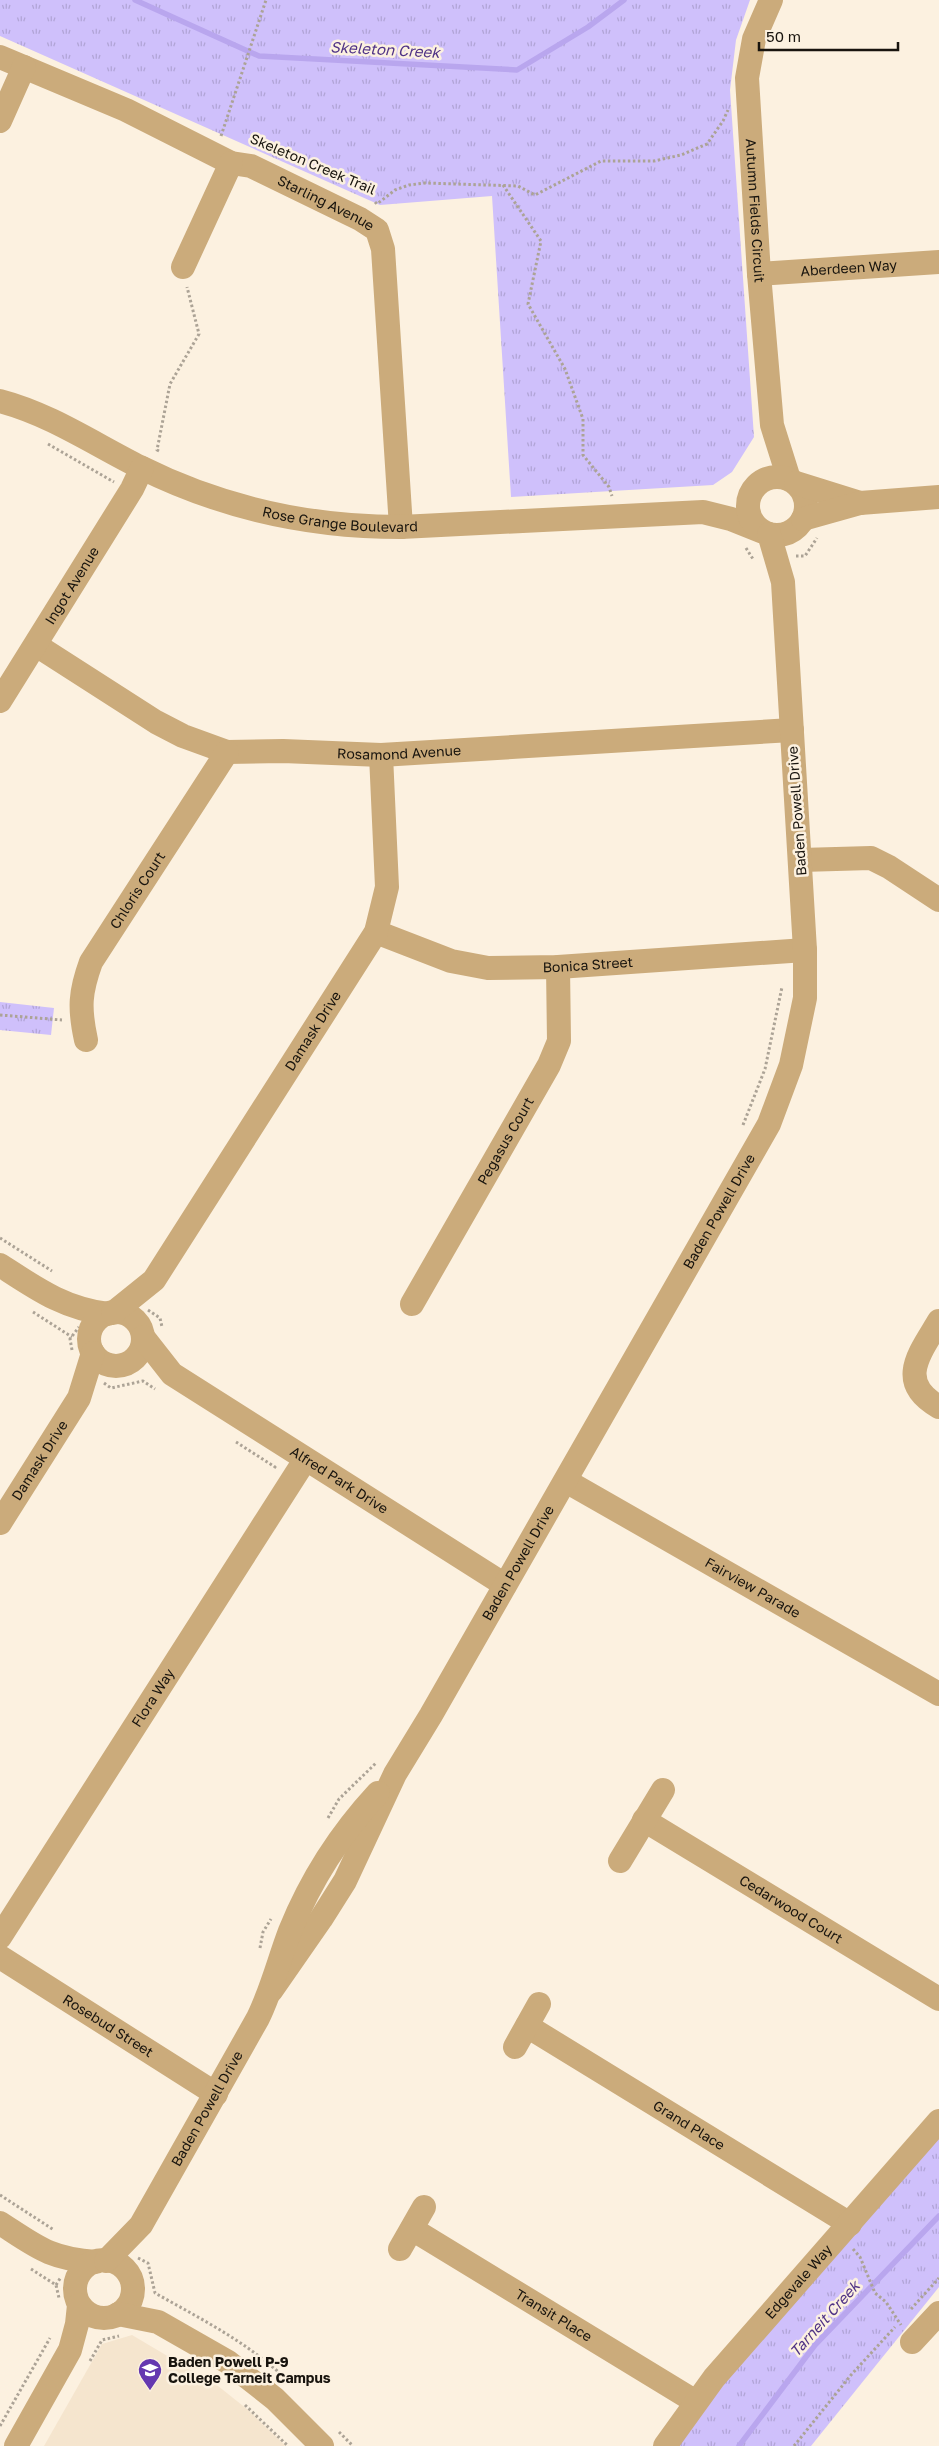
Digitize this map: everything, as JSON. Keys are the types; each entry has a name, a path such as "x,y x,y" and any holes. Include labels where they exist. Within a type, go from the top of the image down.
{"street":[{"name":"Autumn Fields Circuit","path":"771,0 754,39 747,78 759,274 772,425 793,481"},
{"name":"Starling Avenue","path":"0,57 126,110 231,163 251,166 360,219 376,230 381,240 401,527"},
{"path":"0,121 24,67"},
{"path":"183,267 231,163"},
{"name":"Aberdeen Way","path":"759,274 939,262"},
{"name":"Rose Grange Boulevard","path":"0,401 17,405 51,420 142,468 231,504 319,523 358,527 401,527 703,512 731,519 765,533"},
{"name":"Autumn Fields Circuit","path":"751,491 764,459 772,425"},
{"name":"Ingot Avenue","path":"0,701 132,489 142,468"},
{"path":"860,503 781,477 765,479 751,491 748,514 753,524 765,533 783,535 801,521 860,503 939,497"},
{"path":"793,481 801,489 806,504 801,521"},
{"name":"Rose Grange Boulevard","path":"703,512 751,491"},
{"name":"Baden Powell Drive","path":"783,582 801,521"},
{"name":"Baden Powell Drive","path":"271,1991 289,1933 321,1867 388,1766 427,1722 769,1124 791,1065 805,998 795,951 801,860 783,582 765,533"},
{"name":"Rosamond Avenue","path":"36,645 156,722 183,736 227,752 283,751 381,756 792,730"},
{"name":"Chloris Court","path":"84,1031 82,988 91,962 227,752"},
{"name":"Damask Drive","path":"142,1333 154,1280 376,932 387,887 381,756"},
{"path":"801,860 871,858 890,867 939,900"},
{"name":"Bonica Street","path":"376,932 451,962 488,968 558,967 795,951"},
{"name":"Pegasus Court","path":"412,1304 549,1065 559,1041 558,967"},
{"path":"0,1265 55,1300 90,1311 129,1316 142,1333 139,1354 115,1370 103,1363 85,1343 55,1300"},
{"name":"Damask Drive","path":"111,1313 154,1280"},
{"path":"85,1343 95,1323 111,1313"},
{"path":"939,1321 915,1365 914,1377 918,1390 926,1399 939,1407"},
{"name":"Alfred Park Drive","path":"142,1333 166,1383"},
{"name":"Damask Drive","path":"80,1398 85,1343"},
{"name":"Damask Drive","path":"0,1523 80,1398 115,1370"},
{"name":"Alfred Park Drive","path":"115,1370 166,1383 305,1460 505,1586"},
{"name":"Flora Way","path":"0,1936 305,1460"},
{"name":"Fairview Parade","path":"566,1481 939,1694"},
{"name":"Baden Powell Drive","path":"101,2261 141,2225 216,2094 271,1991 345,1882 388,1766"},
{"path":"620,1861 663,1790"},
{"name":"Cedarwood Court","path":"644,1820 939,1999"},
{"path":"321,1867 345,1882"},
{"name":"Rosebud Street","path":"0,1957 216,2094"},
{"path":"515,2047 539,2004"},
{"name":"Grand Place","path":"527,2026 850,2224"},
{"name":"Edgevale Way","path":"665,2446 696,2402 939,2121"},
{"name":"Transit Place","path":"424,2207 406,2239 696,2402"},
{"path":"0,2223 48,2253 71,2260 101,2261 119,2265 158,2322 243,2372 275,2399 322,2446"},
{"name":"Baden Powell Drive","path":"130,2282 141,2225"},
{"path":"48,2253 67,2289 77,2324 79,2357"},
{"path":"67,2289 82,2270 101,2261"},
{"path":"16,2446 79,2357 125,2308 130,2282"},
{"path":"67,2289 108,2328 158,2322"},
{"path":"906,2332 936,2323"}],"path":[{"path":"225,127 266,0"},
{"name":"Skeleton Creek Trail","path":"369,200 377,204 395,190 409,185 425,183 503,184 518,186 535,195 600,161 667,160 707,144 723,121 730,104"},
{"path":"220,138 225,140"},
{"path":"503,184 541,241 528,304 565,369 583,419 583,455 609,487 617,516"},
{"path":"165,454 156,450 170,384 199,334 183,267"},
{"path":"753,560 757,567"},
{"path":"738,1134 765,1069 782,996 795,951"},
{"path":"0,1014 84,1031"},
{"path":"0,1238 59,1275"},
{"path":"32,1312 85,1343"},
{"path":"115,1370 111,1388 143,1381 166,1383"},
{"path":"234,1440 275,1467 269,1475"},
{"path":"325,1824 339,1799 388,1766"},
{"path":"260,1950 263,1932 273,1915"},
{"path":"0,2195 57,2231"},
{"path":"854,2250 860,2257 875,2293 886,2302 906,2332"},
{"path":"24,2264 67,2289"},
{"path":"794,2446 852,2375 906,2332 939,2278"},
{"path":"79,2357 108,2328"},
{"path":"0,2426 54,2332"},
{"path":"240,2400 288,2446"}],"shaded area":[{"name":"Baden Powell P-9 College Tarneit Campus","path":"132,2335 218,2386 247,2409 286,2446 44,2446 102,2344"}],"green space":[{"path":"0,0 750,0 736,40 730,90 754,437 732,472 713,485 511,497 492,196 380,205 0,36"},
{"path":"0,1002 54,1008 51,1035 0,1030"},
{"path":"939,2136 939,2287 811,2446 677,2446 720,2388"}],"waterway":[{"name":"Skeleton Creek","path":"135,0 259,56 517,70 588,27 624,0"},
{"name":"Tarneit Creek","path":"739,2446 815,2345 939,2216"}],"place":[{"name":"Baden Powell P-9 College Tarneit Campus","path":"150,2391"}]}
